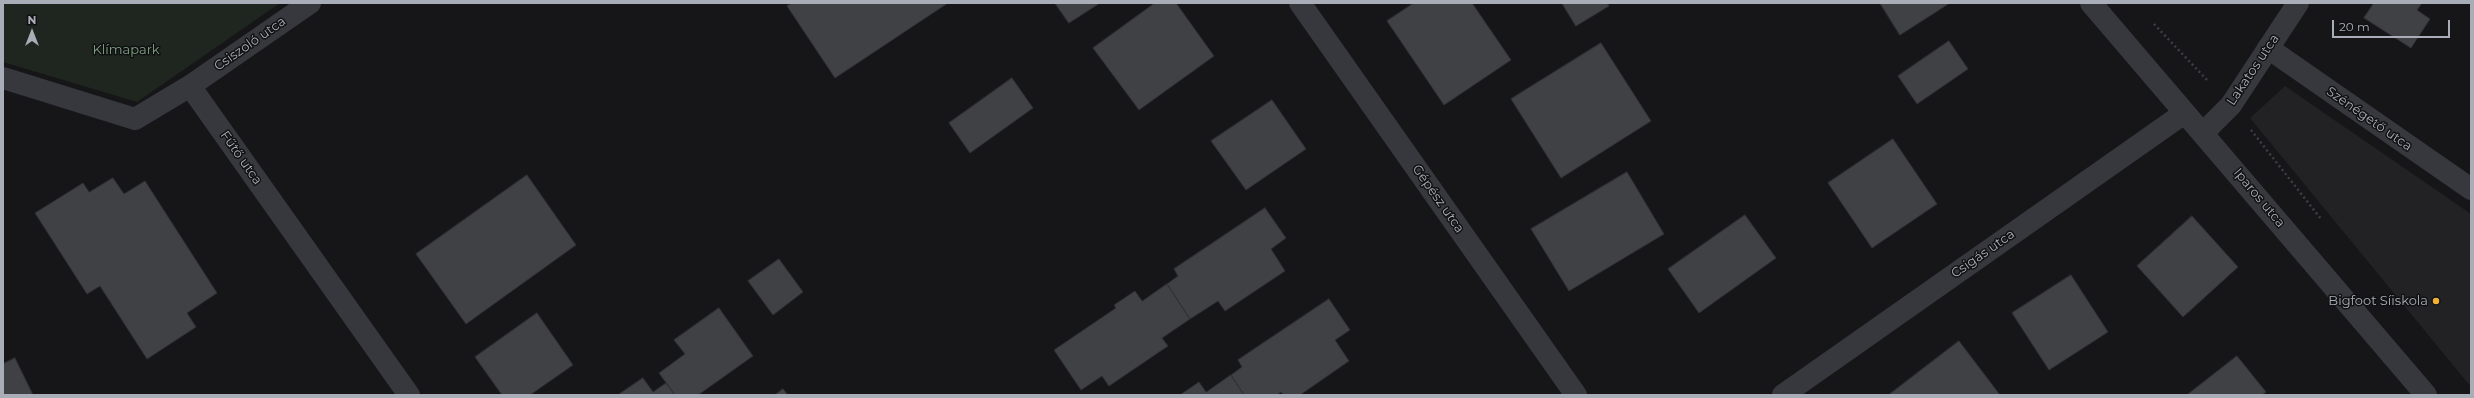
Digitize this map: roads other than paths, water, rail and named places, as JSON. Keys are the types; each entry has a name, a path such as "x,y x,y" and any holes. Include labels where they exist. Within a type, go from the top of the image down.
{"street":[{"name":"Csiszoló utca","path":"190,86 310,3"},
{"name":"Iparos utca","path":"2091,3 2183,114 2203,133 2426,395"},
{"name":"Lakatos utca","path":"2203,133 2231,105 2298,3"},
{"name":"Gépész utca","path":"1307,6 1576,395"},
{"name":"Szénégető utca","path":"2268,48 2471,189"},
{"path":"3,78 135,119 190,86"},
{"name":"Fűtő utca","path":"190,86 409,395"},
{"name":"Csigás utca","path":"1783,395 2183,114"}],"place":[{"name":"Bigfoot Síiskola","path":"2436,301"}],"park label":[{"name":"Klímapark","path":"126,50"}]}
